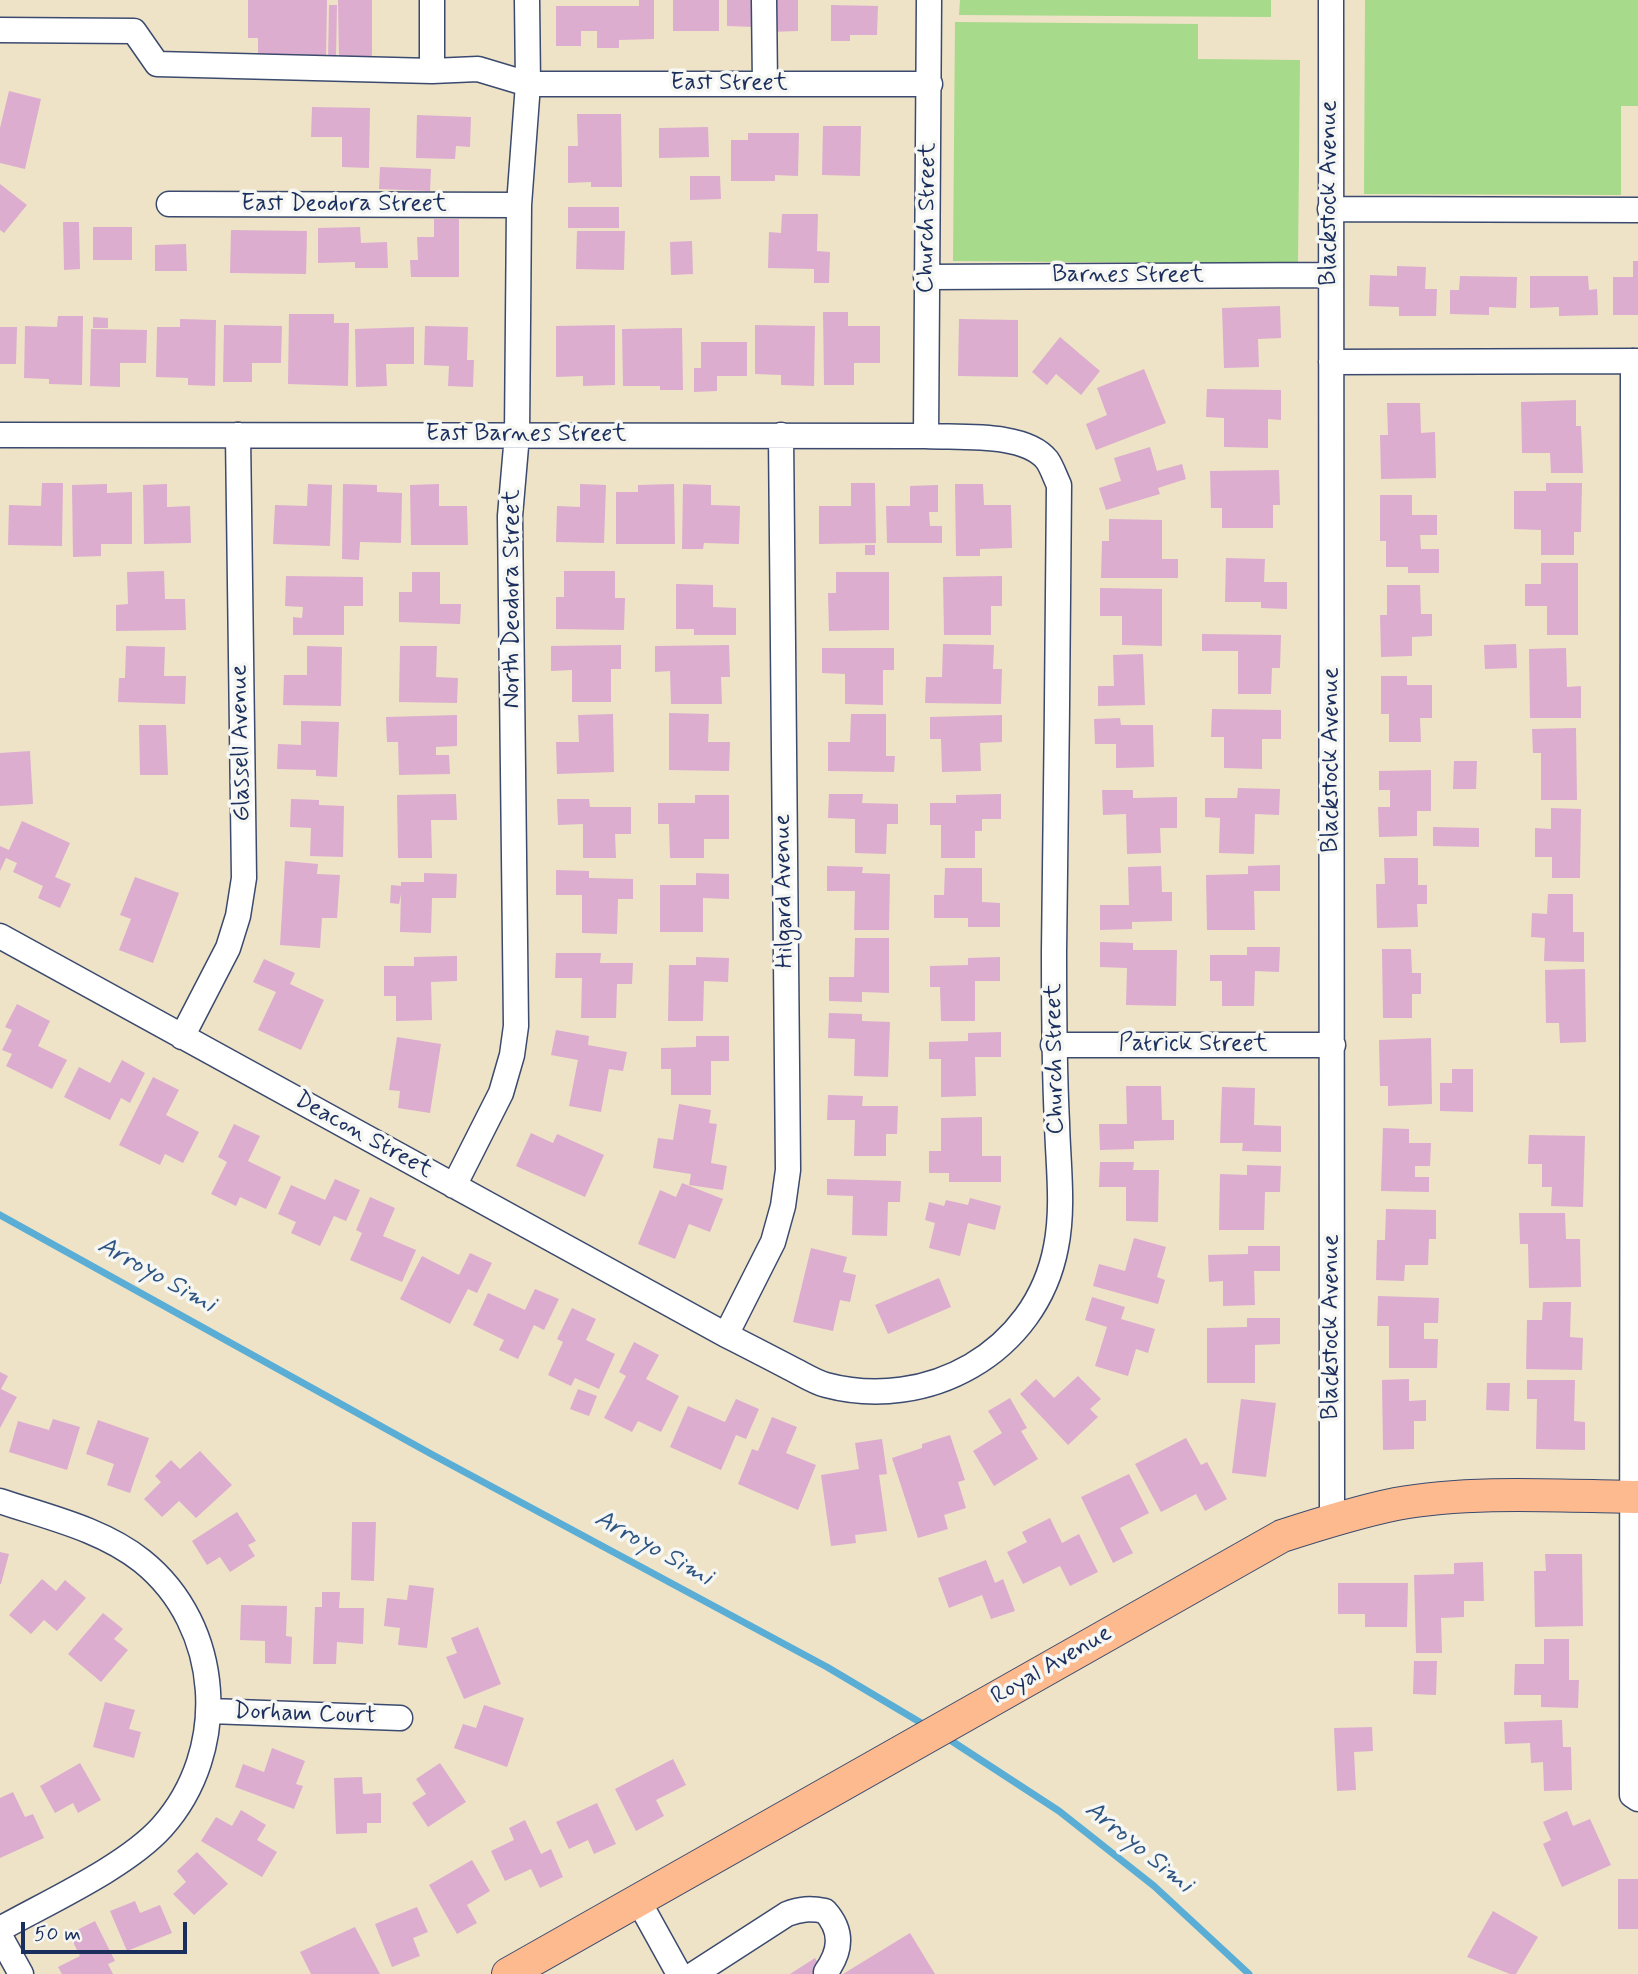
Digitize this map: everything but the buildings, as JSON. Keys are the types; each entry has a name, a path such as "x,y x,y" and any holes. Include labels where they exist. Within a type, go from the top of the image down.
{"main road":[{"name":"Royal Avenue","path":"508,1974 1282,1536 1332,1520 1398,1504 1462,1496 1636,1496"}],"street":[{"path":"432,0 432,71"},
{"name":"North Deodora Street","path":"454,1186 501,1093 512,1055 516,1026 510,516 517,435 520,205 528,84 527,0"},
{"path":"764,0 765,84"},
{"name":"Church Street","path":"926,436 929,0"},
{"name":"Blackstock Avenue","path":"1331,0 1332,1520"},
{"name":"East Street","path":"0,30 134,31 157,64 432,71 478,69 528,84 930,84"},
{"name":"East Deodora Street","path":"169,204 520,205"},
{"path":"1330,208 1638,211"},
{"name":"Barnes Street","path":"926,277 1330,275"},
{"path":"1331,362 1636,361 1636,1496 1632,1796 1638,1799"},
{"name":"East Barnes Street","path":"0,435 926,436 1009,440 1025,444 1046,459"},
{"name":"Glassell Avenue","path":"182,1037 228,948 238,916 244,878 238,435"},
{"name":"Hilgard Avenue","path":"726,1335 773,1242 783,1206 788,1170 781,435"},
{"name":"Church Street","path":"726,1335 822,1384 869,1392 901,1391 968,1370 990,1356 1017,1327 1035,1302 1048,1276 1056,1248 1060,1214 1053,1045 1059,485 1046,459"},
{"name":"Deacon Street","path":"0,936 726,1335"},
{"name":"Patrick Street","path":"1053,1045 1333,1045"},
{"path":"0,1501 96,1534 151,1570 171,1590 192,1626 207,1669 210,1711 207,1738 195,1775 179,1806 160,1829 121,1860 0,1929"},
{"name":"Dorham Court","path":"210,1711 400,1718"},
{"path":"638,1900 679,1974"},
{"path":"694,1974 786,1914 813,1909 825,1911 839,1933 838,1947 826,1972"},
{"path":"0,1936 21,1974"}],"green space":[{"path":"960,0 1271,0 1271,17 959,15"},
{"path":"1365,0 1638,0 1638,106 1621,106 1621,195 1364,194"},
{"path":"955,22 1198,24 1198,59 1300,60 1298,264 953,261"}],"waterway":[{"name":"Arroyo Simi","path":"0,1215 433,1455 827,1667 928,1727"},
{"name":"Arroyo Simi","path":"944,1736 1059,1811 1154,1886 1249,1974"}]}
